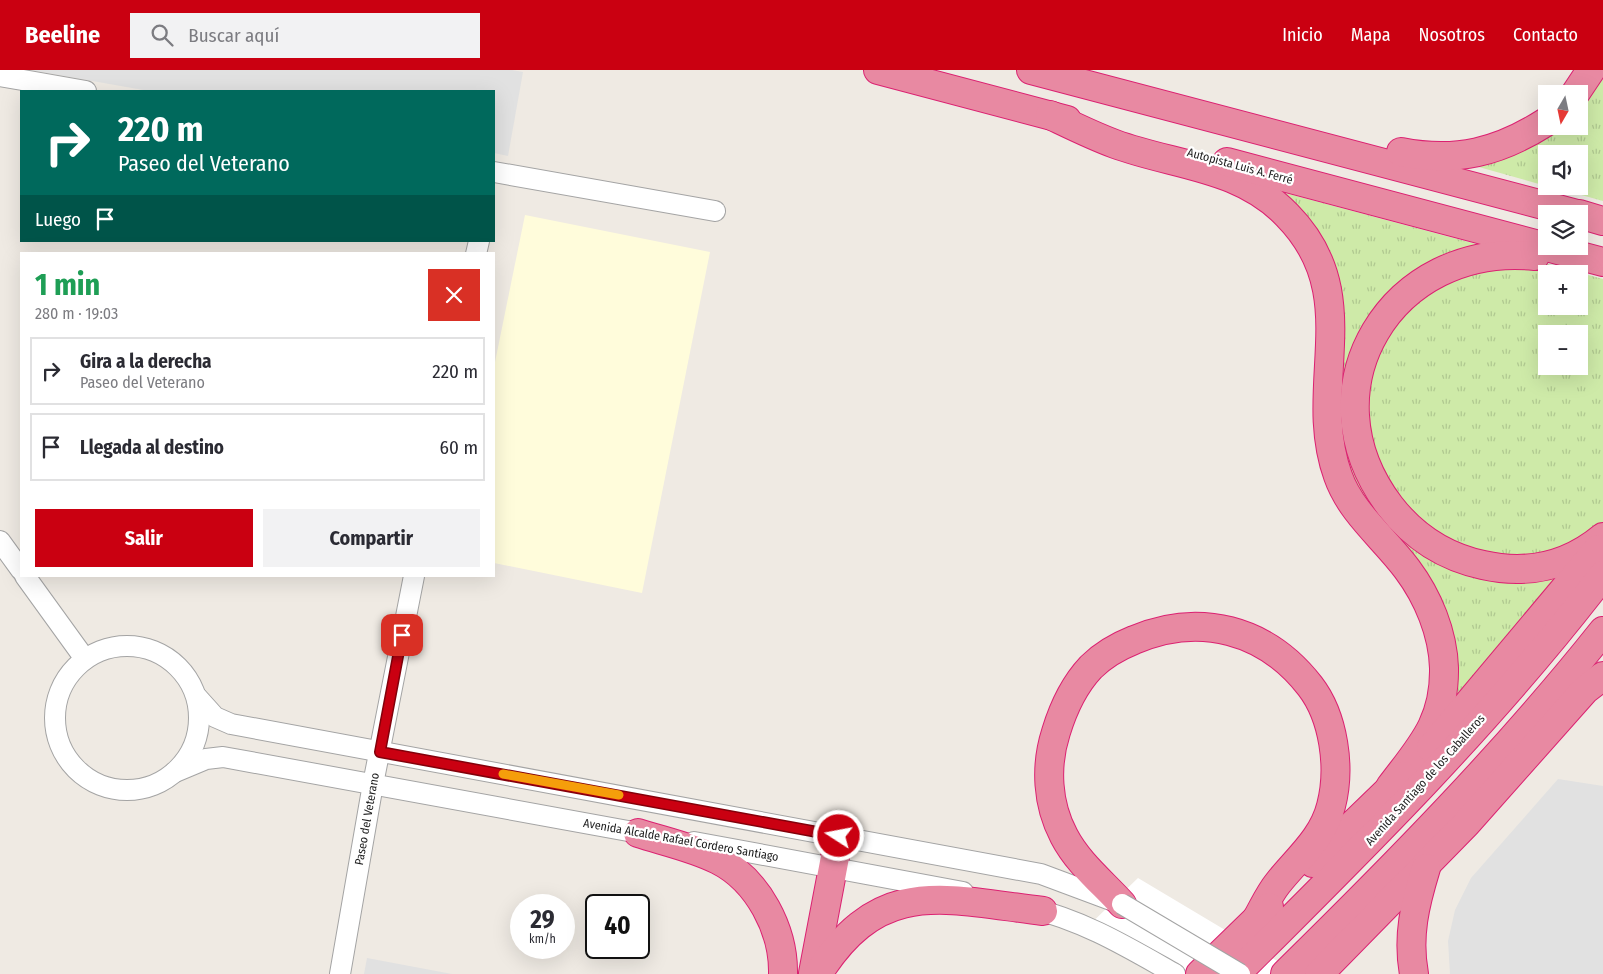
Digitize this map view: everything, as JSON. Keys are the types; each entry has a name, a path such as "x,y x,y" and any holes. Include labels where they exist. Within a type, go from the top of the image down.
{"highway":[{"name":"Autopista Luis A. Ferré","path":"878,70 1603,262"},
{"path":"1031,70 1544,205"},
{"path":"1581,85 1591,70"},
{"path":"1050,115 1116,144 1206,168 1252,187 1287,214 1308,242 1326,285 1332,317 1327,416 1331,448 1338,475 1355,507 1406,567 1424,593 1436,626 1443,656 1443,684 1436,722 1425,741 1390,787"},
{"path":"1276,134 1310,130 1396,152 1442,156 1479,153 1498,148 1516,141 1538,127"},
{"path":"1588,217 1603,221"},
{"path":"1603,267 1536,256 1505,254 1471,259 1452,265 1431,276 1407,292 1397,302 1372,338 1358,381 1355,416 1361,453 1378,490 1414,532 1454,557 1495,568 1528,569 1568,560 1589,549 1603,538"},
{"path":"1200,974 1390,787 1413,768 1466,709 1592,560 1603,542"},
{"name":"Avenida Santiago de los Caballeros","path":"1236,974 1393,817 1564,625 1603,575"},
{"path":"1122,904 1086,868 1064,835 1056,816 1049,779 1049,762 1059,721 1068,700 1091,667 1124,644 1161,629 1198,626 1221,628 1258,642 1290,663 1316,693 1322,706 1333,744 1335,785 1327,821 1297,863 1277,884 1256,920"},
{"path":"1285,974 1426,832 1524,724 1603,631"},
{"path":"1320,974 1472,817 1594,683 1603,661"},
{"path":"638,833 718,860 747,883 770,914 782,953 783,974"},
{"path":"813,974 839,836"},
{"path":"1414,974 1410,950 1412,915 1427,864"},
{"path":"818,974 834,948 861,922 890,907 916,900 935,899 1043,911"}],"street":[{"path":"0,76 80,90"},
{"path":"495,172 715,211"},
{"path":"0,541 20,569"},
{"path":"26,577 85,659"},
{"name":"Paseo del Veterano","path":"340,974 373,784 414,577"},
{"path":"124,646 151,650 175,664 188,679 197,698 200,724 192,751 175,772 151,786 124,790 97,784 75,768 60,745 55,718 60,691 66,679 85,659 104,650 124,646"},
{"path":"197,698 215,716 231,724 1040,874 1122,904 1240,974"},
{"name":"Avenida Alcalde Rafael Cordero Santiago","path":"175,772 206,759 223,758 638,833 834,866 1043,911 1096,931 1176,974"}],"shaded area":[{"path":"30,70 512,70 523,72 508,156 495,153 495,90 143,90"},
{"path":"525,215 710,252 642,593 495,563 495,362"},
{"path":"1558,779 1603,786 1603,974 1450,974 1448,941 1455,910 1471,878"},
{"path":"367,958 452,974 364,974"}],"green space":[{"path":"1603,70 1603,201 1581,195 1588,195 1588,145 1538,145 1538,184 1461,162 1538,131 1538,135 1588,135 1588,89"},
{"path":"1266,188 1491,248 1435,262 1414,272 1390,295 1345,399 1413,543 1555,570 1563,578 1458,704 1450,698 1453,681 1380,530 1340,458 1340,304"},
{"path":"1543,263 1550,265 1538,265 1538,315 1588,315 1588,275 1603,279 1603,527 1541,559 1457,551 1387,494 1362,406 1386,329 1447,275"}],"pier":[{"path":"1138,878 1299,974 1156,974 1097,942 1079,935"}],"slow traffic":[{"path":"503,774 619,795"}],"route":[{"path":"402,635 380,752 839,836"}]}
